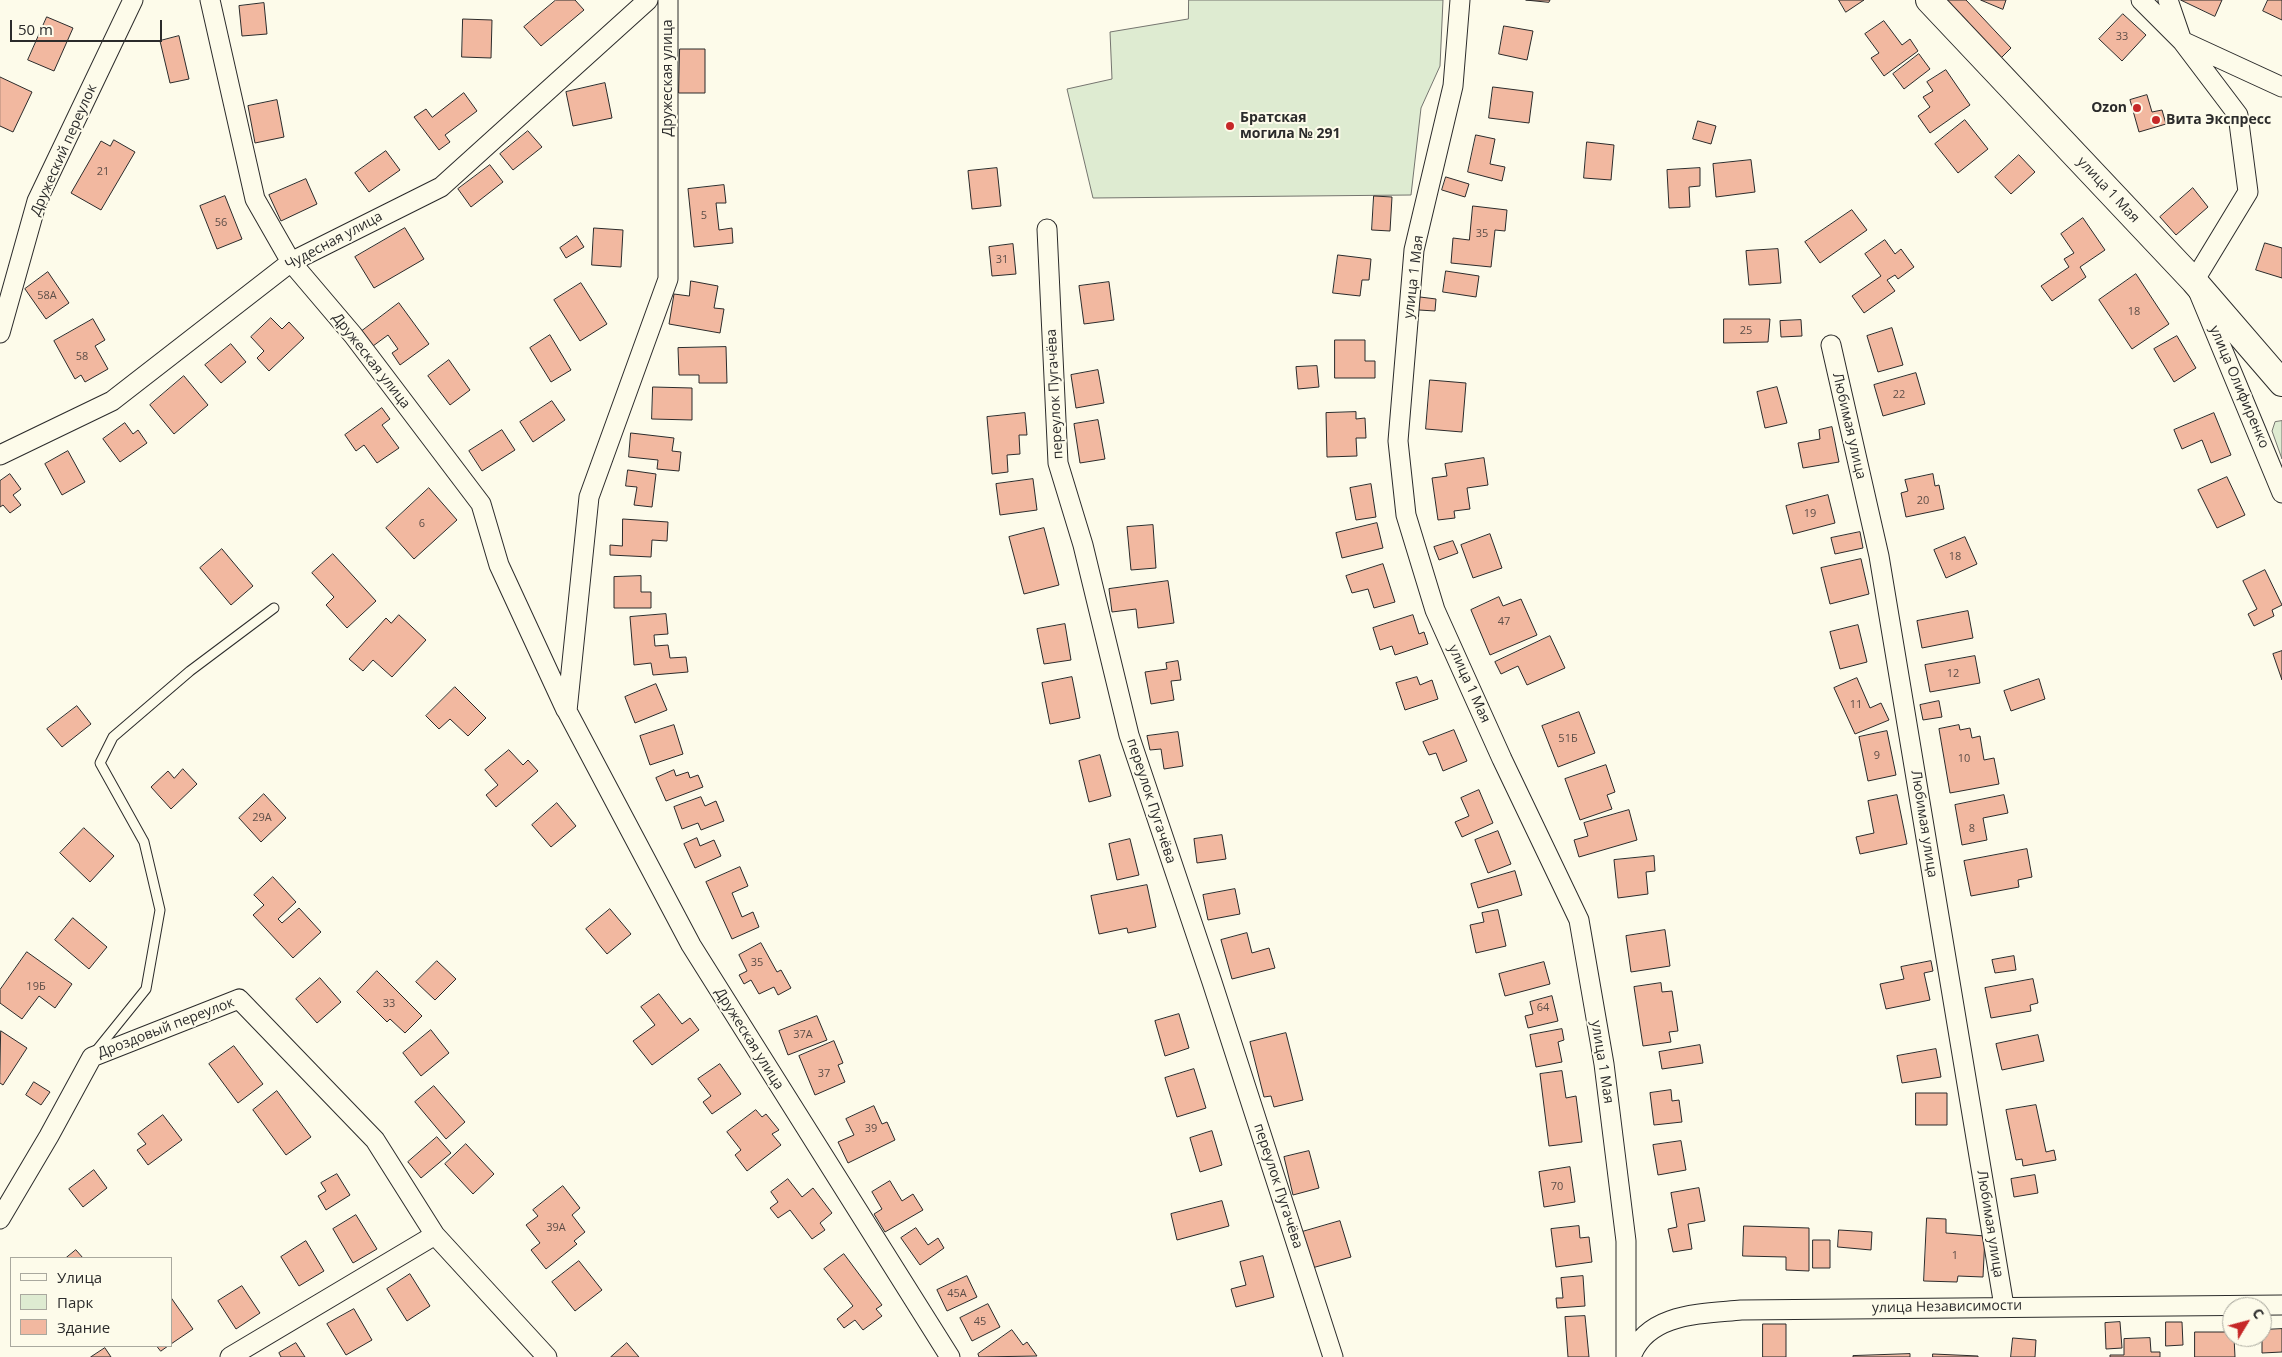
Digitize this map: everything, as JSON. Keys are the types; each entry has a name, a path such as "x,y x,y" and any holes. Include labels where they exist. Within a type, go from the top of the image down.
{"street":[{"name":"Дружеский переулок","path":"0,333 37,201 133,0"},
{"name":"Дружеская улица","path":"210,0 255,199 291,262 353,335 480,504 499,565 567,711 691,945 950,1357"},
{"name":"Чудесная улица","path":"0,455 112,401 291,262 441,187 648,0"},
{"name":"Дружеская улица","path":"567,711 589,497 668,279 668,0"},
{"name":"улица 1 Мая","path":"1460,0 1453,86 1414,250 1398,441 1406,515 1436,610 1502,758 1579,920 1604,1064 1626,1240 1626,1357"},
{"name":"улица 1 Мая","path":"1929,0 2194,281 2282,383"},
{"path":"2141,0 2182,41 2238,115 2248,192 2194,281"},
{"path":"2168,0 2182,41 2282,87"},
{"name":"переулок Пугачёва","path":"1047,230 1058,463 1083,545 1129,735 1212,982 1333,1357"},
{"name":"улица Олифиренко","path":"2194,281 2282,493"},
{"name":"Любимая улица","path":"1831,345 1879,556 2004,1306"},
{"name":"Дроздовый переулок","path":"0,1219 49,1136 92,1057 239,999 375,1140 435,1235 547,1357"},
{"path":"230,1357 435,1235"},
{"name":"улица Независимости","path":"1631,1357 1634,1348 1647,1332 1673,1319 1704,1313 1741,1310 2004,1306 2282,1305"}],"lane":[{"path":"92,1057 146,989 160,910 144,842 100,763 113,736 190,671 274,608"}],"green space":[{"path":"1189,0 1443,0 1440,66 1421,108 1411,195 1093,198 1067,89 1112,79 1110,32 1188,19"},
{"path":"2282,421 2282,459 2272,431 2275,422"}],"building":[{"path":"556,0 575,0 584,10 541,46 524,27"},
{"path":"1526,0 1550,0 1549,2"},
{"path":"1839,0 1864,0 1846,12"},
{"path":"1944,0 1966,0 2011,48 2000,59"},
{"path":"1981,0 2006,0 2003,9"},
{"path":"2181,0 2222,0 2215,16"},
{"path":"2268,0 2282,0 2282,20 2263,11"},
{"path":"264,3 267,34 242,36 239,6"},
{"path":"2123,14 2146,35 2122,61 2099,39"},
{"path":"47,17 73,28 54,71 28,60"},
{"path":"463,19 492,20 491,58 462,57"},
{"path":"1884,21 1902,45 1910,39 1918,51 1884,76 1871,58 1879,53 1865,34"},
{"path":"1504,26 1533,31 1527,60 1499,54"},
{"path":"179,36 189,79 170,83 160,41"},
{"path":"680,49 705,49 705,93 679,93"},
{"path":"1919,54 1930,69 1904,89 1893,74"},
{"path":"1946,70 1970,105 1930,133 1918,116 1930,107 1923,97 1933,91 1927,82"},
{"path":"0,77 32,92 13,132 0,126"},
{"path":"605,83 612,118 573,126 566,92"},
{"path":"1493,87 1533,92 1529,123 1489,118"},
{"path":"464,93 477,111 445,135 450,142 439,150 414,117 426,109 432,117"},
{"path":"2147,95 2152,112 2162,110 2166,124 2139,132 2130,100"},
{"path":"277,100 284,137 255,143 248,106"},
{"path":"1965,120 1988,149 1958,173 1935,144"},
{"path":"1698,121 1716,126 1711,144 1693,139"},
{"path":"528,131 542,147 513,170 500,154"},
{"path":"1476,135 1495,139 1490,164 1505,167 1502,181 1468,172"},
{"path":"114,140 135,152 101,210 71,193 101,141 110,146"},
{"path":"1587,142 1614,145 1611,180 1584,178"},
{"path":"386,151 400,170 369,192 355,173"},
{"path":"2019,155 2035,172 2011,194 1995,177"},
{"path":"1751,160 1755,192 1716,197 1713,164"},
{"path":"490,165 503,182 471,207 458,189"},
{"path":"997,168 1001,206 972,209 968,171"},
{"path":"1700,168 1700,186 1689,187 1690,207 1669,208 1667,170"},
{"path":"1446,177 1469,184 1465,197 1442,190"},
{"path":"306,179 317,204 281,221 269,195"},
{"path":"724,185 726,203 716,203 719,230 732,228 733,243 694,247 688,189"},
{"path":"2193,188 2208,207 2176,235 2160,217"},
{"path":"225,196 242,239 217,249 200,206"},
{"path":"1374,196 1392,197 1390,231 1372,230"},
{"path":"1473,206 1507,210 1505,231 1495,230 1491,267 1451,263 1453,238 1469,240"},
{"path":"1852,210 1867,230 1820,263 1805,242"},
{"path":"2083,218 2105,250 2080,267 2086,277 2052,301 2041,286 2069,267 2064,259 2074,253 2061,234"},
{"path":"405,228 424,259 374,288 355,257"},
{"path":"594,228 623,230 621,267 592,265"},
{"path":"577,236 584,247 566,258 560,248"},
{"path":"1885,240 1895,254 1901,249 1914,267 1898,279 1895,275 1887,280 1895,291 1864,313 1852,296 1881,276 1865,254"},
{"path":"2265,243 2282,248 2282,278 2256,270"},
{"path":"1013,244 1016,274 992,276 989,247"},
{"path":"1778,249 1781,283 1749,285 1746,251"},
{"path":"1338,255 1371,259 1369,280 1362,280 1360,296 1333,293"},
{"path":"1446,271 1479,276 1476,297 1443,292"},
{"path":"48,272 69,303 46,319 25,289"},
{"path":"2136,274 2169,324 2132,349 2099,300"},
{"path":"691,281 718,286 714,308 724,309 720,333 669,324 674,294 689,296"},
{"path":"1109,282 1114,320 1084,324 1079,286"},
{"path":"581,283 607,324 580,341 554,300"},
{"path":"1420,297 1436,299 1435,311 1419,310"},
{"path":"399,303 429,344 400,365 392,353 398,349 388,335 373,346 362,331"},
{"path":"271,318 282,329 289,322 304,338 269,371 257,358 264,351 251,337"},
{"path":"93,319 105,340 95,346 108,369 85,382 81,375 75,379 54,341"},
{"path":"1724,319 1770,319 1768,342 1724,343"},
{"path":"1801,320 1802,336 1781,337 1780,321"},
{"path":"1892,328 1903,365 1878,372 1867,336"},
{"path":"550,335 571,370 551,382 530,348"},
{"path":"2177,336 2196,368 2174,382 2154,349"},
{"path":"1335,340 1365,340 1365,361 1375,361 1375,378 1335,378"},
{"path":"231,344 246,362 221,383 205,365"},
{"path":"726,347 727,383 699,383 699,375 679,375 678,348"},
{"path":"449,360 470,390 450,405 428,376"},
{"path":"1317,366 1319,387 1298,389 1296,367"},
{"path":"1098,370 1104,403 1076,408 1071,375"},
{"path":"1916,373 1925,404 1883,416 1874,385"},
{"path":"184,376 208,405 174,434 150,405"},
{"path":"1430,380 1466,383 1462,432 1426,429"},
{"path":"653,387 692,388 692,420 652,419"},
{"path":"1777,387 1787,423 1765,428 1757,392"},
{"path":"552,401 565,420 533,442 520,422"},
{"path":"382,408 390,419 382,425 399,448 377,463 364,445 356,451 345,435"},
{"path":"1356,412 1356,419 1365,418 1366,438 1356,438 1357,456 1327,457 1326,413"},
{"path":"1025,413 1027,435 1019,435 1020,454 1007,455 1008,472 992,474 987,417"},
{"path":"2214,413 2231,455 2211,463 2202,440 2182,449 2174,430"},
{"path":"1098,420 1105,459 1080,463 1074,424"},
{"path":"125,423 133,434 138,430 147,443 120,462 103,439"},
{"path":"1832,427 1839,462 1803,468 1798,443 1820,439 1819,430"},
{"path":"502,430 515,450 482,471 469,451"},
{"path":"631,433 674,438 672,451 681,452 679,471 657,469 658,460 629,457"},
{"path":"68,451 85,482 62,495 45,464"},
{"path":"1484,458 1488,485 1467,488 1470,509 1454,511 1455,518 1438,520 1432,478 1447,476 1445,464"},
{"path":"628,470 656,474 652,507 634,505 637,487 626,486"},
{"path":"10,474 21,489 13,495 21,505 10,513 3,505 0,507 0,481"},
{"path":"1933,474 1935,486 1939,485 1944,509 1906,517 1901,493 1908,491 1905,480"},
{"path":"2227,477 2245,515 2217,528 2198,490"},
{"path":"1033,479 1037,510 1000,515 996,484"},
{"path":"1371,484 1376,517 1356,520 1350,488"},
{"path":"429,488 457,520 414,559 386,528"},
{"path":"1828,495 1835,523 1793,534 1786,506"},
{"path":"623,519 668,522 667,541 652,540 651,557 610,555 610,545 622,546"},
{"path":"1377,523 1383,548 1342,558 1336,533"},
{"path":"1153,525 1156,568 1131,570 1127,527"},
{"path":"1044,528 1059,585 1024,594 1009,537"},
{"path":"1860,532 1863,548 1835,554 1831,538"},
{"path":"1490,534 1502,568 1473,578 1461,545"},
{"path":"1965,537 1977,564 1946,578 1934,550"},
{"path":"1453,541 1458,553 1439,560 1434,547"},
{"path":"222,549 253,586 231,605 200,568"},
{"path":"333,554 376,601 347,628 326,605 334,597 312,573"},
{"path":"1861,559 1869,594 1830,604 1821,568"},
{"path":"1383,564 1395,602 1374,608 1368,589 1352,593 1346,576"},
{"path":"2265,570 2282,605 2272,610 2274,616 2254,626 2248,614 2257,609 2243,581"},
{"path":"641,576 641,592 651,592 651,608 614,608 614,577"},
{"path":"1168,581 1174,623 1138,628 1136,609 1112,612 1109,589"},
{"path":"1499,597 1503,606 1521,599 1537,635 1490,655 1471,610"},
{"path":"1968,611 1973,638 1922,648 1917,621"},
{"path":"666,614 668,634 654,635 655,646 668,645 670,658 686,657 688,672 653,675 651,663 634,665 630,617"},
{"path":"399,615 426,640 392,677 373,660 363,671 349,659 386,618 391,623"},
{"path":"1413,615 1419,634 1424,632 1428,644 1395,655 1392,646 1380,650 1373,628"},
{"path":"1065,624 1071,660 1044,664 1037,629"},
{"path":"1858,625 1867,662 1840,669 1830,632"},
{"path":"1550,636 1565,668 1527,685 1518,666 1501,674 1495,662"},
{"path":"2282,651 2282,680 2273,654"},
{"path":"1975,656 1980,683 1930,692 1925,665"},
{"path":"1178,661 1181,680 1171,681 1174,700 1151,704 1145,672 1167,669 1166,663"},
{"path":"1072,677 1080,718 1050,724 1042,683"},
{"path":"1417,677 1420,685 1432,680 1438,699 1405,710 1396,683"},
{"path":"1857,678 1870,708 1881,703 1889,720 1855,734 1834,688"},
{"path":"2039,679 2045,699 2011,711 2004,691"},
{"path":"656,684 667,710 635,723 625,697"},
{"path":"455,687 486,718 468,736 450,719 439,729 426,716"},
{"path":"1939,701 1942,717 1923,720 1920,705"},
{"path":"77,706 91,724 62,747 47,729"},
{"path":"1579,712 1595,753 1558,767 1542,726"},
{"path":"674,725 683,754 650,765 640,736"},
{"path":"1959,725 1960,730 1970,728 1972,738 1980,736 1984,760 1994,758 1999,784 1950,793 1939,729"},
{"path":"1454,730 1467,761 1443,771 1436,753 1429,755 1423,742"},
{"path":"1887,731 1896,775 1868,781 1859,737"},
{"path":"1178,732 1183,766 1164,769 1161,749 1150,750 1147,736"},
{"path":"509,750 523,765 528,760 538,771 496,807 486,795 498,785 485,770"},
{"path":"1100,755 1111,796 1089,802 1079,761"},
{"path":"1606,765 1615,792 1607,795 1612,809 1580,820 1565,779"},
{"path":"183,769 197,784 171,809 151,787 168,771 174,778"},
{"path":"674,770 676,776 688,772 690,778 698,775 703,787 666,801 656,778"},
{"path":"1479,790 1493,823 1462,837 1455,822 1469,816 1461,798"},
{"path":"264,794 286,818 261,842 239,818"},
{"path":"1897,795 1907,844 1860,854 1856,837 1874,833 1868,801"},
{"path":"2004,795 2008,813 1983,818 1987,840 1962,845 1955,805"},
{"path":"701,797 705,806 716,801 724,821 701,830 698,823 682,829 674,807"},
{"path":"557,803 576,826 551,847 532,825"},
{"path":"1629,810 1637,840 1579,857 1574,840 1588,836 1584,823"},
{"path":"84,828 114,856 90,882 60,853"},
{"path":"1498,831 1511,864 1488,873 1475,840"},
{"path":"1222,835 1226,859 1197,863 1194,839"},
{"path":"697,838 700,846 714,840 721,856 695,868 684,844"},
{"path":"1130,839 1139,875 1117,880 1109,844"},
{"path":"2027,849 2032,877 2018,880 2019,887 1971,896 1964,861"},
{"path":"1654,856 1655,871 1646,872 1648,894 1618,898 1614,860"},
{"path":"740,867 748,886 732,893 742,917 753,912 759,927 732,939 706,882"},
{"path":"1515,871 1522,895 1478,908 1471,884"},
{"path":"273,877 296,902 278,919 282,923 299,908 321,932 293,958 253,915 264,905 254,895"},
{"path":"1147,885 1156,927 1128,933 1127,928 1099,934 1091,896"},
{"path":"1235,889 1240,914 1208,920 1203,895"},
{"path":"610,909 631,934 607,954 586,929"},
{"path":"1498,910 1506,946 1476,953 1470,925 1484,922 1482,913"},
{"path":"73,918 107,947 89,969 55,940"},
{"path":"1665,930 1670,966 1631,972 1626,936"},
{"path":"1247,933 1252,953 1269,948 1275,968 1232,979 1221,940"},
{"path":"761,943 777,972 781,970 791,988 778,995 774,987 759,994 751,980 744,984 739,975 747,971 739,955"},
{"path":"27,952 72,984 55,1008 39,996 22,1019 0,1003 0,990"},
{"path":"2014,956 2016,970 1995,973 1992,960"},
{"path":"437,961 456,979 435,1000 416,982"},
{"path":"1931,961 1933,971 1924,973 1930,1000 1886,1009 1880,984 1904,979 1901,967"},
{"path":"1544,962 1550,984 1505,996 1499,974"},
{"path":"377,971 422,1016 405,1033 390,1019 387,1022 357,992"},
{"path":"320,978 341,1002 317,1023 296,999"},
{"path":"2033,979 2038,1003 2030,1005 2031,1011 1991,1018 1985,988"},
{"path":"1661,983 1662,992 1672,991 1678,1031 1669,1032 1671,1042 1643,1046 1634,987"},
{"path":"659,994 682,1024 690,1018 699,1030 652,1065 633,1041 655,1025 641,1007"},
{"path":"1552,996 1558,1021 1528,1028 1525,1016 1533,1014 1530,1002"},
{"path":"1179,1014 1189,1048 1165,1056 1155,1021"},
{"path":"817,1016 827,1040 788,1055 779,1031"},
{"path":"1562,1029 1564,1040 1558,1042 1562,1062 1536,1067 1530,1035"},
{"path":"431,1030 449,1053 421,1076 403,1053"},
{"path":"1,1031 27,1048 3,1085 0,1083"},
{"path":"1286,1033 1303,1100 1274,1107 1271,1096 1264,1097 1250,1042"},
{"path":"2038,1035 2044,1061 2002,1070 1996,1044"},
{"path":"834,1041 843,1063 838,1065 845,1082 815,1095 799,1056"},
{"path":"1700,1045 1703,1063 1662,1069 1659,1052"},
{"path":"234,1046 263,1084 238,1103 209,1064"},
{"path":"1936,1049 1941,1077 1902,1083 1897,1056"},
{"path":"720,1064 741,1094 712,1114 703,1102 711,1096 698,1079"},
{"path":"1194,1069 1206,1108 1177,1117 1165,1078"},
{"path":"1562,1071 1566,1098 1576,1096 1582,1142 1549,1146 1540,1074"},
{"path":"34,1082 50,1092 41,1105 26,1095"},
{"path":"434,1086 465,1122 446,1139 415,1102"},
{"path":"1671,1090 1672,1101 1679,1100 1682,1122 1654,1125 1650,1093"},
{"path":"277,1091 311,1137 286,1155 253,1110"},
{"path":"1916,1093 1947,1093 1947,1125 1916,1125"},
{"path":"2036,1105 2046,1152 2054,1150 2056,1160 2023,1166 2022,1159 2016,1160 2006,1110"},
{"path":"874,1106 882,1124 887,1122 895,1140 848,1163 838,1142 854,1135 846,1119"},
{"path":"756,1110 762,1117 766,1114 779,1130 772,1134 781,1145 747,1171 735,1155 741,1150 727,1132"},
{"path":"163,1115 182,1140 148,1165 137,1150 146,1144 138,1134"},
{"path":"1212,1131 1222,1165 1200,1172 1190,1138"},
{"path":"437,1137 451,1153 421,1178 408,1162"},
{"path":"1681,1141 1686,1170 1658,1175 1653,1145"},
{"path":"466,1144 494,1174 473,1194 445,1164"},
{"path":"1309,1151 1319,1188 1293,1195 1284,1157"},
{"path":"1570,1167 1575,1202 1544,1207 1539,1172"},
{"path":"94,1170 107,1188 83,1207 69,1189"},
{"path":"337,1174 350,1195 326,1210 318,1196 326,1191 321,1183"},
{"path":"2035,1175 2038,1193 2014,1197 2011,1179"},
{"path":"788,1179 802,1197 813,1188 832,1213 820,1223 825,1230 812,1239 790,1210 778,1218 770,1208 778,1202 771,1192"},
{"path":"890,1181 902,1201 913,1194 923,1210 885,1232 874,1214 882,1209 872,1192"},
{"path":"563,1186 580,1208 572,1215 585,1232 574,1241 577,1244 546,1269 531,1250 540,1243 526,1225 538,1216 533,1210"},
{"path":"1699,1188 1705,1221 1688,1224 1692,1249 1673,1252 1668,1229 1677,1227 1671,1193"},
{"path":"1222,1201 1229,1226 1177,1240 1171,1214"},
{"path":"356,1215 377,1249 353,1263 333,1229"},
{"path":"1927,1218 1946,1219 1946,1233 1985,1236 1983,1277 1958,1276 1957,1282 1924,1281"},
{"path":"1340,1221 1351,1257 1312,1268 1302,1232"},
{"path":"1579,1226 1580,1238 1589,1237 1592,1262 1556,1267 1551,1229"},
{"path":"1744,1226 1809,1228 1809,1271 1786,1270 1786,1257 1743,1256"},
{"path":"916,1228 928,1245 938,1238 944,1248 920,1265 901,1238"},
{"path":"1839,1230 1872,1232 1871,1250 1838,1247"},
{"path":"1813,1240 1830,1240 1830,1268 1813,1268"},
{"path":"306,1241 324,1271 299,1286 281,1257"},
{"path":"76,1250 82,1257 67,1257"},
{"path":"844,1254 882,1305 876,1309 882,1316 863,1330 855,1320 844,1328 837,1319 853,1306 824,1269"},
{"path":"1263,1256 1274,1297 1236,1307 1231,1289 1246,1285 1240,1262"},
{"path":"579,1261 602,1290 575,1311 552,1282"},
{"path":"410,1274 430,1306 407,1321 387,1289"},
{"path":"967,1276 977,1297 947,1311 937,1290"},
{"path":"1583,1276 1585,1306 1557,1308 1556,1298 1563,1298 1561,1278"},
{"path":"242,1286 260,1313 236,1329 218,1301"},
{"path":"172,1299 193,1329 172,1343"},
{"path":"988,1304 1000,1327 972,1341 960,1318"},
{"path":"354,1309 372,1340 346,1355 327,1324"},
{"path":"1585,1316 1589,1357 1568,1357 1565,1317"},
{"path":"2120,1322 2122,1348 2106,1349 2105,1323"},
{"path":"2166,1322 2182,1322 2183,1345 2166,1346"},
{"path":"1763,1324 1786,1324 1786,1357 1763,1357"},
{"path":"2282,1329 2282,1352 2262,1353 2262,1347 2272,1347 2272,1330"},
{"path":"1012,1330 1023,1345 1027,1342 1037,1356 979,1357 978,1354"},
{"path":"2195,1332 2222,1332 2222,1347 2234,1347 2235,1357 2195,1357"},
{"path":"2013,1338 2036,1340 2035,1357 2011,1357"},
{"path":"2150,1338 2151,1352 2160,1352 2160,1357 2110,1357 2110,1355 2124,1355 2124,1339"},
{"path":"296,1343 305,1357 281,1357 279,1353"},
{"path":"627,1343 639,1357 611,1357"},
{"path":"158,1347 167,1347 161,1351"},
{"path":"105,1348 111,1357 91,1357"},
{"path":"1910,1354 1910,1357 1853,1357 1853,1356"},
{"path":"1933,1354 1978,1356 1978,1357 1933,1357"}],"place":[{"name":"Ozon","path":"2137,108"},
{"name":"Вита Экспресс","path":"2156,120"},
{"name":"Братская могила № 291","path":"1230,126"}]}
